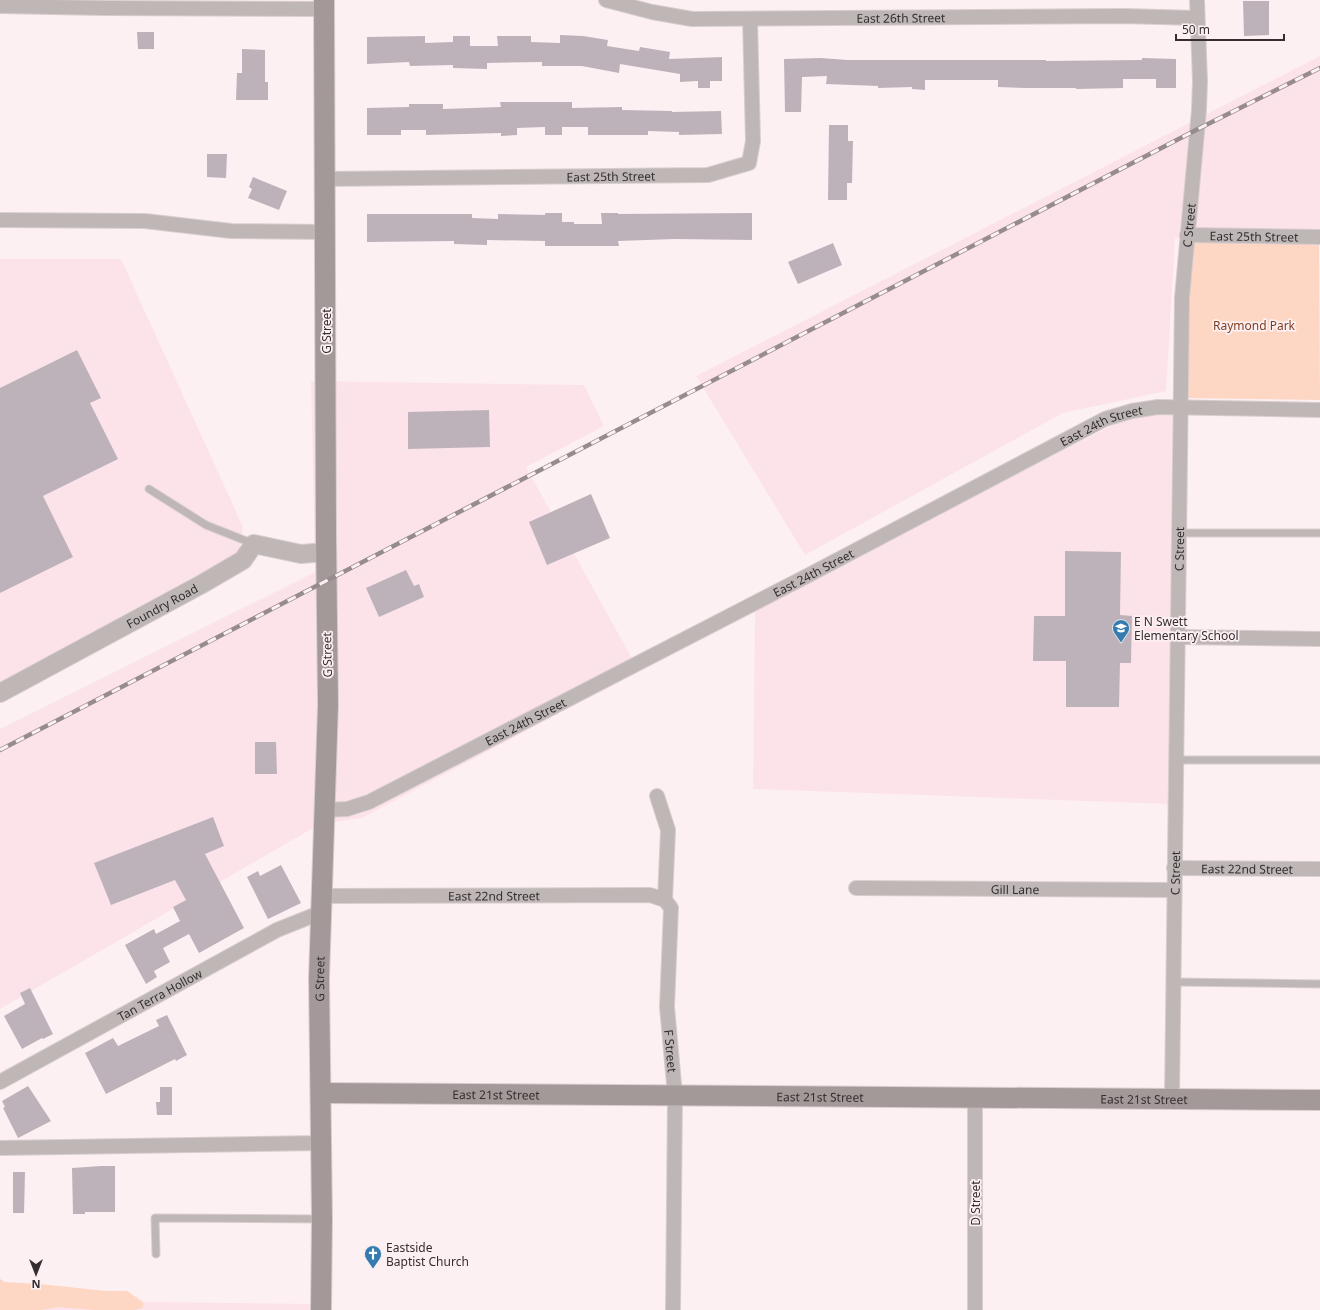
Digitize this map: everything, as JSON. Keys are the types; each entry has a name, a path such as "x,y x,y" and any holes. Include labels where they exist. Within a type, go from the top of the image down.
{"main road":[{"name":"G Street","path":"320,1310 322,1219 320,978 328,705 324,4"},
{"name":"East 21st Street","path":"321,1093 975,1096 1320,1100"}],"street":[{"name":"East 26th Street","path":"606,0 652,12 692,19 1123,16 1197,18"},
{"name":"C Street","path":"1172,1098 1182,298 1199,110 1200,81 1197,0"},
{"path":"0,6 104,4 324,4"},
{"name":"East 25th Street","path":"325,179 708,176 749,163 753,141 750,19"},
{"path":"0,220 144,221 231,231 326,232"},
{"name":"East 25th Street","path":"1188,235 1320,237"},
{"name":"East 24th Street","path":"325,810 347,809 369,802 800,580 1105,419 1132,411 1158,407 1320,410"},
{"path":"254,544 301,554 326,552"},
{"name":"Foundry Road","path":"0,693 202,584 243,560 254,544"},
{"path":"1178,637 1320,639"},
{"name":"F Street","path":"657,796 668,830 665,900 671,908 667,1007 675,1095 673,1310"},
{"name":"East 22nd Street","path":"1174,868 1320,870"},
{"name":"Gill Lane","path":"856,888 1174,890"},
{"name":"East 22nd Street","path":"322,904 650,895 665,900"},
{"name":"Tan Terra Hollow","path":"0,1082 322,904"},
{"name":"D Street","path":"975,1096 975,1310"},
{"path":"0,1148 321,1143"}],"lane":[{"path":"149,489 206,525 254,544"},
{"path":"1178,533 1320,533"},
{"path":"1176,760 1320,760"},
{"path":"1173,982 1320,984"},
{"path":"156,1254 155,1218 322,1219"}],"shaded area":[{"path":"1320,56 1320,241 1175,238 1166,391 1063,413 805,555 696,376"},
{"path":"0,259 121,259 243,527 239,553 0,688"},
{"path":"311,381 584,385 604,426 526,467 639,671 362,818 320,824 0,1009 0,729 315,572"},
{"path":"1172,413 1169,804 753,789 755,608 1111,426 1136,417"},
{"path":"0,1300 314,1304 314,1310 0,1310"}],"green space":[{"name":"Raymond Park","path":"1192,239 1319,241 1320,400 1184,398"},
{"path":"0,1279 5,1282 106,1291 127,1291 143,1302 143,1308 134,1310 96,1310 59,1307 41,1310 0,1310"}],"building":[{"path":"1243,1 1269,1 1269,35 1244,36"},
{"path":"137,32 154,32 154,49 138,49"},
{"path":"560,35 583,36 608,40 607,46 639,51 640,47 670,52 669,59 722,57 722,81 710,81 710,88 698,88 698,81 680,82 680,74 620,64 619,73 582,66 542,66 542,62 487,63 487,69 453,68 453,65 410,66 409,62 367,64 367,37 425,36 425,43 453,42 453,36 470,36 470,46 498,46 497,36 531,36 531,42 560,43"},
{"path":"242,49 265,50 265,82 268,82 268,100 236,100 237,73 242,73"},
{"path":"821,58 847,60 1046,61 1142,60 1142,58 1176,59 1176,88 1156,88 1156,79 1123,79 1123,88 1076,89 998,87 998,80 925,80 925,90 912,89 912,87 878,88 878,86 826,84 827,76 802,77 801,112 785,112 784,59"},
{"path":"500,102 572,102 572,108 622,107 622,110 672,112 721,111 722,134 679,135 679,132 648,131 648,135 588,135 588,127 562,127 562,135 545,135 545,127 517,128 517,135 501,136 501,133 426,135 426,130 401,130 401,135 367,135 367,108 409,107 409,104 443,104 443,109 501,107"},
{"path":"829,125 848,125 848,141 853,141 852,183 847,183 847,200 828,200"},
{"path":"207,154 227,154 226,178 207,177"},
{"path":"253,177 287,191 279,210 248,198 252,189 249,187"},
{"path":"545,213 562,213 562,222 574,222 574,224 602,224 601,213 752,213 752,240 675,239 618,241 619,246 545,246 545,241 487,240 487,245 454,244 454,241 367,242 367,214 472,214 472,218 498,219 498,214 545,215"},
{"path":"833,243 842,265 798,284 788,262"},
{"path":"77,350 101,398 90,403 118,459 43,496 73,557 0,593 0,388"},
{"path":"489,410 490,447 408,449 408,412"},
{"path":"591,494 610,538 547,565 529,522"},
{"path":"1065,551 1121,552 1120,615 1132,616 1131,663 1120,663 1119,707 1066,707 1066,661 1033,661 1034,616 1065,616"},
{"path":"406,570 414,586 419,584 424,597 379,617 366,588"},
{"path":"255,742 276,742 277,774 255,774"},
{"path":"213,817 224,846 205,854 244,928 199,953 189,934 163,948 170,962 154,971 157,977 146,984 125,945 154,929 156,934 180,921 173,907 186,900 175,880 111,905 94,863"},
{"path":"281,865 301,903 268,919 247,877 258,871 260,876"},
{"path":"30,988 53,1034 22,1049 4,1016 25,1004 20,993"},
{"path":"167,1015 187,1055 176,1061 175,1059 106,1094 85,1053 113,1038 118,1046 159,1026 156,1020"},
{"path":"28,1086 51,1121 18,1138 3,1108 5,1107 2,1101"},
{"path":"160,1087 172,1087 172,1115 157,1115 156,1102 160,1102"},
{"path":"115,1166 115,1212 85,1212 85,1214 73,1214 72,1168"},
{"path":"13,1172 25,1172 24,1213 13,1213"}],"railway":[{"path":"0,750 1198,129 1320,68"}],"place":[{"name":"E N Swett Elementary School","path":"1121,643"},
{"name":"Eastside Baptist Church","path":"373,1269"}]}
